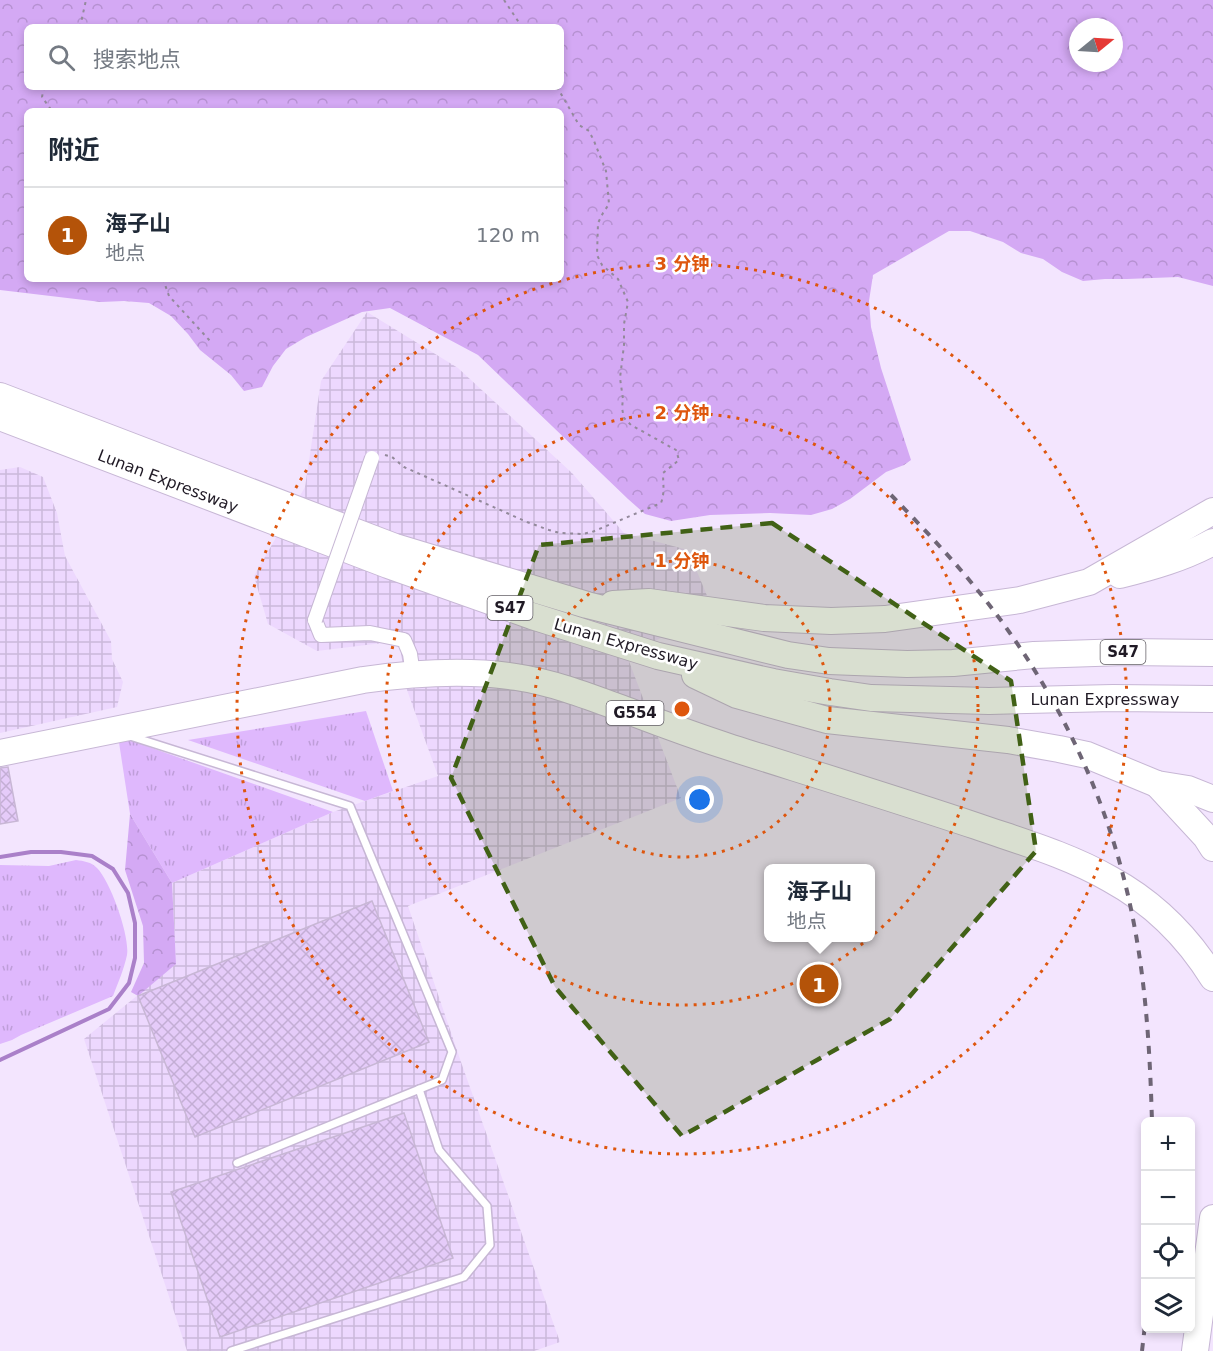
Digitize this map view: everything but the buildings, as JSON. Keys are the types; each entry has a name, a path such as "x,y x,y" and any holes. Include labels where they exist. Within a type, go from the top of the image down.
{"highway":[{"name":"Lunan Expressway","path":"0,396 395,547 587,605 788,656 829,661 907,664 953,663 1034,655 1125,652 1213,653"},
{"name":"Lunan Expressway","path":"0,417 399,569 658,657 830,693 871,698 989,701 1213,699"},
{"path":"1089,582 1213,511"},
{"path":"587,605 649,602 764,618 831,621 885,619 1020,600 1152,567 1213,542"},
{"path":"658,657 737,695 827,720 1008,740 1087,755 1158,784 1188,789 1213,799"},
{"name":"G554","path":"0,753 363,680 413,674 455,673 515,677 580,693 728,746 955,819 1083,865 1111,879 1149,904 1193,948 1213,978"},
{"path":"1158,784 1206,837 1213,848"},
{"path":"1195,1351 1213,1218"}],"street":[{"path":"372,458 315,620 321,634 370,633 404,640 410,654 413,674"}],"lane":[{"path":"113,731 350,806 452,1052 442,1080 237,1163"},
{"path":"231,1351 464,1277 490,1245 487,1206 439,1150 419,1089"}],"path":[{"path":"81,24 86,0"},
{"path":"504,0 520,24"},
{"path":"43,90 42,97 50,108"},
{"path":"372,458 382,454 392,457 404,467 527,522 560,533 592,532 661,503 665,493 663,473 679,460 676,450 631,425 624,418 620,378 628,302 618,279 602,265 597,255 598,223 609,204 606,171 594,141 588,131 579,125 558,90"},
{"path":"164,282 169,296 211,342"}],"highlighted area":[{"path":"772,523 1011,681 1036,851 890,1019 682,1136 555,987 451,778 539,545"}],"shaded area":[{"path":"367,312 458,368 572,473 624,533 688,550 713,610 627,656 681,798 408,906 560,1342 534,1351 187,1351 84,1039 176,964 172,883 333,812 438,776 407,690 399,641 317,651 268,624 254,576 305,487 321,381"},
{"path":"20,467 43,477 57,513 65,556 111,641 112,659 123,682 117,707 0,733 0,470"}],"green space":[{"path":"0,0 1213,0 1213,286 1178,277 1083,281 1062,272 1043,259 1021,253 1003,242 970,231 949,231 873,275 869,301 871,327 881,368 911,460 886,472 850,499 832,509 811,515 770,513 710,515 671,521 645,514 478,355 390,308 362,312 306,337 286,349 273,366 262,387 244,391 231,375 200,350 171,316 149,303 101,302 0,290"},
{"path":"366,711 393,791 365,801 188,740"},
{"path":"118,736 333,812 172,883 130,814"},
{"path":"130,814 172,883 176,964 138,996 131,992 144,963 143,926 125,870"},
{"path":"76,860 85,861 97,868 108,885 123,923 127,955 113,996 0,1044 0,865 49,866"}],"waterway":[{"path":"0,857 31,852 61,852 92,856 113,869 128,893 135,923 135,958 129,983 109,1009 0,1060"}],"railway":[{"path":"891,495 954,563 1012,636 1052,700 1101,804 1123,877 1137,940 1146,1017 1152,1117"},
{"path":"1142,1351 1144,1333"}],"place":[{"name":"海子山","path":"819,984"}]}
